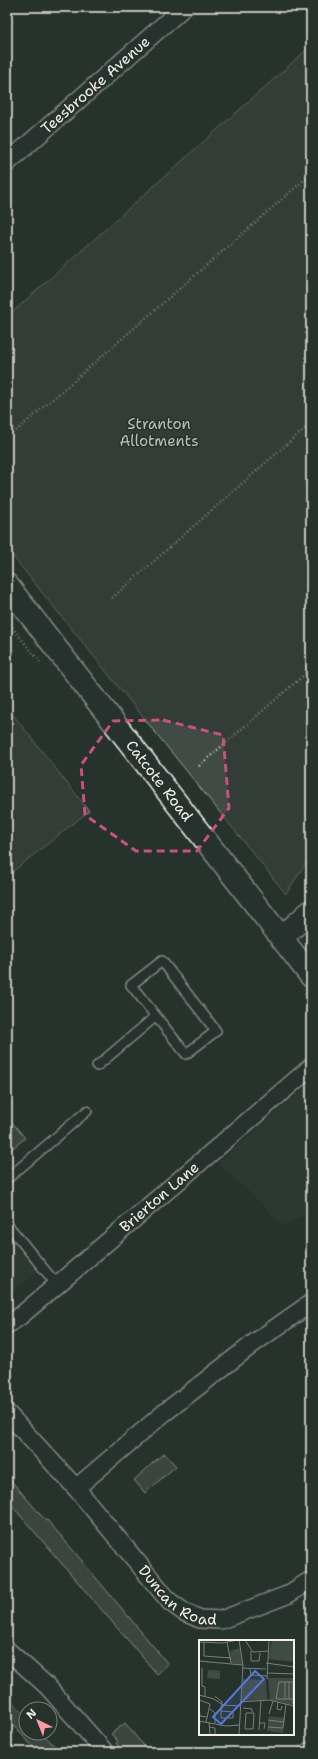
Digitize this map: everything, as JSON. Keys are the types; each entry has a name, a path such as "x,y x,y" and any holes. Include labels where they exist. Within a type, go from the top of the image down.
{"street":[{"name":"Teesbrooke Avenue","path":"7,163 184,7"},
{"name":"Catcote Road","path":"7,585 311,976"},
{"path":"281,938 311,911"},
{"name":"Brierton Lane","path":"7,1325 58,1285 311,1067"},
{"path":"76,1488 164,1414 254,1343 311,1303"},
{"name":"Duncan Road","path":"7,1413 76,1488 170,1602 184,1612 200,1619 221,1620 243,1613 287,1595 311,1580"},
{"path":"7,1650 47,1686 105,1752"}],"lane":[{"path":"162,962 216,1031 186,1054 155,1017 131,985 162,962"},
{"path":"97,1066 155,1017"},
{"path":"7,1179 87,1111"},
{"path":"7,1224 58,1285"}],"path":[{"path":"16,431 311,174"},
{"path":"112,598 311,423"},
{"path":"199,766 311,669"}],"highlighted area":[{"path":"163,720 223,735 229,808 197,851 136,851 85,815 81,765 113,721"}],"shaded area":[{"path":"311,1082 311,1211 284,1226 218,1163"},
{"path":"7,1235 37,1272 7,1296"}],"green space":[{"name":"Stranton Allotments","path":"311,46 311,855 286,894 7,549 7,317"},
{"path":"7,707 89,811 7,876"}],"building":[{"path":"7,1116 25,1138 7,1153"},
{"path":"164,1453 176,1466 145,1493 134,1480"},
{"path":"7,1476 61,1536 168,1664 157,1674 7,1500"},
{"path":"7,1696 18,1708 18,1731 7,1719"},
{"path":"125,1723 149,1752 123,1752 116,1743 118,1741 111,1734"},
{"path":"28,1741 50,1741 60,1752 38,1752"}]}
